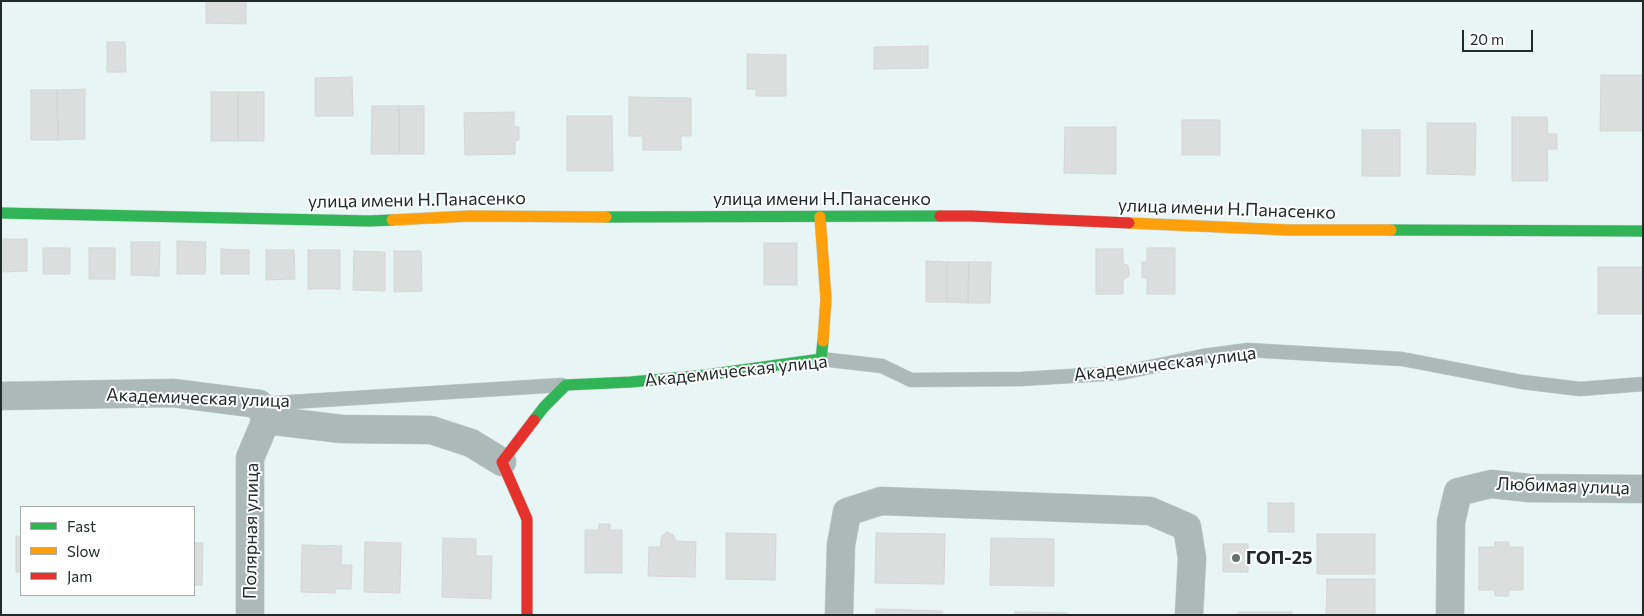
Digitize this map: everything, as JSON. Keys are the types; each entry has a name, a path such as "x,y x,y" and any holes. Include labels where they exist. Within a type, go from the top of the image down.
{"street":[{"name":"улица имени Н.Панасенко","path":"1,213 369,221 470,216 971,216 1288,230 1643,232"},
{"path":"820,217 826,299 821,359"},
{"name":"Академическая улица","path":"566,385 641,382 821,359"},
{"path":"527,615 527,519 502,462 544,407 566,385"},
{"name":"Академическая улица","path":"1,396 173,393 342,429 431,430 471,443 502,462"},
{"name":"Полярная улица","path":"250,615 250,458 262,412"},
{"name":"Любимая улица","path":"1450,615 1451,522 1458,492 1491,484 1529,488 1643,488"},
{"path":"839,615 841,545 848,512 881,502 1150,511 1187,527 1192,558 1189,615"}],"lane":[{"name":"Академическая улица","path":"821,359 882,366 911,380 1022,379 1121,373 1203,356 1248,350 1402,359 1522,382 1580,389 1643,384"},
{"name":"Академическая улица","path":"262,412 566,385"}],"building":[{"path":"206,1 246,1 246,24 206,23"},
{"path":"107,42 125,42 126,72 107,72"},
{"path":"928,46 928,68 874,69 874,47"},
{"path":"747,54 786,55 786,96 756,96 756,89 747,89"},
{"path":"1601,75 1643,75 1643,131 1600,131"},
{"path":"352,77 353,116 315,116 315,78"},
{"path":"85,89 85,139 58,140 57,90"},
{"path":"31,90 57,90 58,140 31,140"},
{"path":"211,92 238,92 238,141 211,141"},
{"path":"238,92 264,92 264,141 238,141"},
{"path":"629,97 691,98 691,136 681,136 681,150 643,150 643,136 629,136"},
{"path":"372,106 399,106 399,154 371,154"},
{"path":"399,106 424,106 424,154 399,154"},
{"path":"514,112 514,127 519,127 519,140 515,141 515,154 465,155 464,113"},
{"path":"567,116 612,116 613,171 567,171"},
{"path":"1512,117 1547,117 1548,134 1557,134 1557,149 1547,149 1548,181 1512,181"},
{"path":"1182,120 1220,120 1220,155 1182,155"},
{"path":"1427,123 1476,123 1475,175 1427,174"},
{"path":"1065,127 1116,127 1116,174 1064,173"},
{"path":"1362,130 1400,130 1400,176 1362,176"},
{"path":"3,239 27,239 27,271 3,272"},
{"path":"177,241 206,242 205,274 177,274"},
{"path":"131,242 160,242 159,276 131,275"},
{"path":"764,243 797,243 797,285 764,285"},
{"path":"43,248 70,248 70,274 43,274"},
{"path":"89,248 115,248 115,279 89,279"},
{"path":"1147,248 1175,248 1175,294 1147,294 1147,278 1142,278 1142,262 1147,262"},
{"path":"221,249 249,250 249,274 221,274"},
{"path":"1096,249 1123,249 1123,263 1128,266 1129,276 1123,280 1123,294 1096,294"},
{"path":"266,250 294,250 295,279 266,280"},
{"path":"308,250 340,250 340,289 308,289"},
{"path":"354,251 385,252 385,291 353,290"},
{"path":"394,251 421,251 422,291 394,292"},
{"path":"926,261 947,262 947,302 926,302"},
{"path":"947,262 969,262 968,303 947,302"},
{"path":"969,262 991,262 990,303 968,303"},
{"path":"1598,267 1643,267 1643,314 1598,314"},
{"path":"1268,503 1294,503 1294,532 1268,532"},
{"path":"599,524 610,524 610,530 622,530 622,573 585,573 585,530 599,530"},
{"path":"667,532 673,535 676,541 696,542 695,577 648,576 649,547 660,547 662,536"},
{"path":"726,533 776,534 775,580 726,579"},
{"path":"876,533 945,534 944,584 875,583"},
{"path":"1317,534 1375,534 1375,574 1317,574"},
{"path":"16,536 20,537 20,572 16,572"},
{"path":"443,538 476,539 476,556 492,556 491,599 442,597"},
{"path":"991,538 1054,539 1054,586 990,585"},
{"path":"365,542 401,543 400,593 364,592"},
{"path":"1495,542 1509,542 1509,547 1523,547 1523,590 1509,590 1509,596 1495,596 1495,590 1479,590 1479,547 1495,547"},
{"path":"195,543 203,543 202,585 195,585"},
{"name":"ГОП-25","path":"1223,544 1248,544 1248,572 1223,572"},
{"path":"302,545 342,546 341,565 352,565 351,589 335,589 335,593 301,592"},
{"path":"1327,579 1375,579 1375,615 1326,615"},
{"path":"876,609 943,611 942,615 876,615"},
{"path":"1015,612 1068,613 1068,615 1015,615"},
{"path":"1238,612 1292,612 1292,615 1238,615"}],"traffic: fast":[{"path":"1,213 392,220"},
{"path":"606,217 940,216"},
{"path":"1391,230 1643,231"},
{"path":"534,420 566,385 631,382 706,375 821,359 823,341"}],"traffic: slow":[{"path":"392,220 470,216 606,217"},
{"path":"820,217 826,299 823,341"},
{"path":"1129,223 1288,230 1391,230"}],"traffic: jam":[{"path":"940,216 1129,223"},
{"path":"527,615 527,519 502,462 534,420"}],"place":[{"name":"ГОП-25","path":"1236,558"}]}
